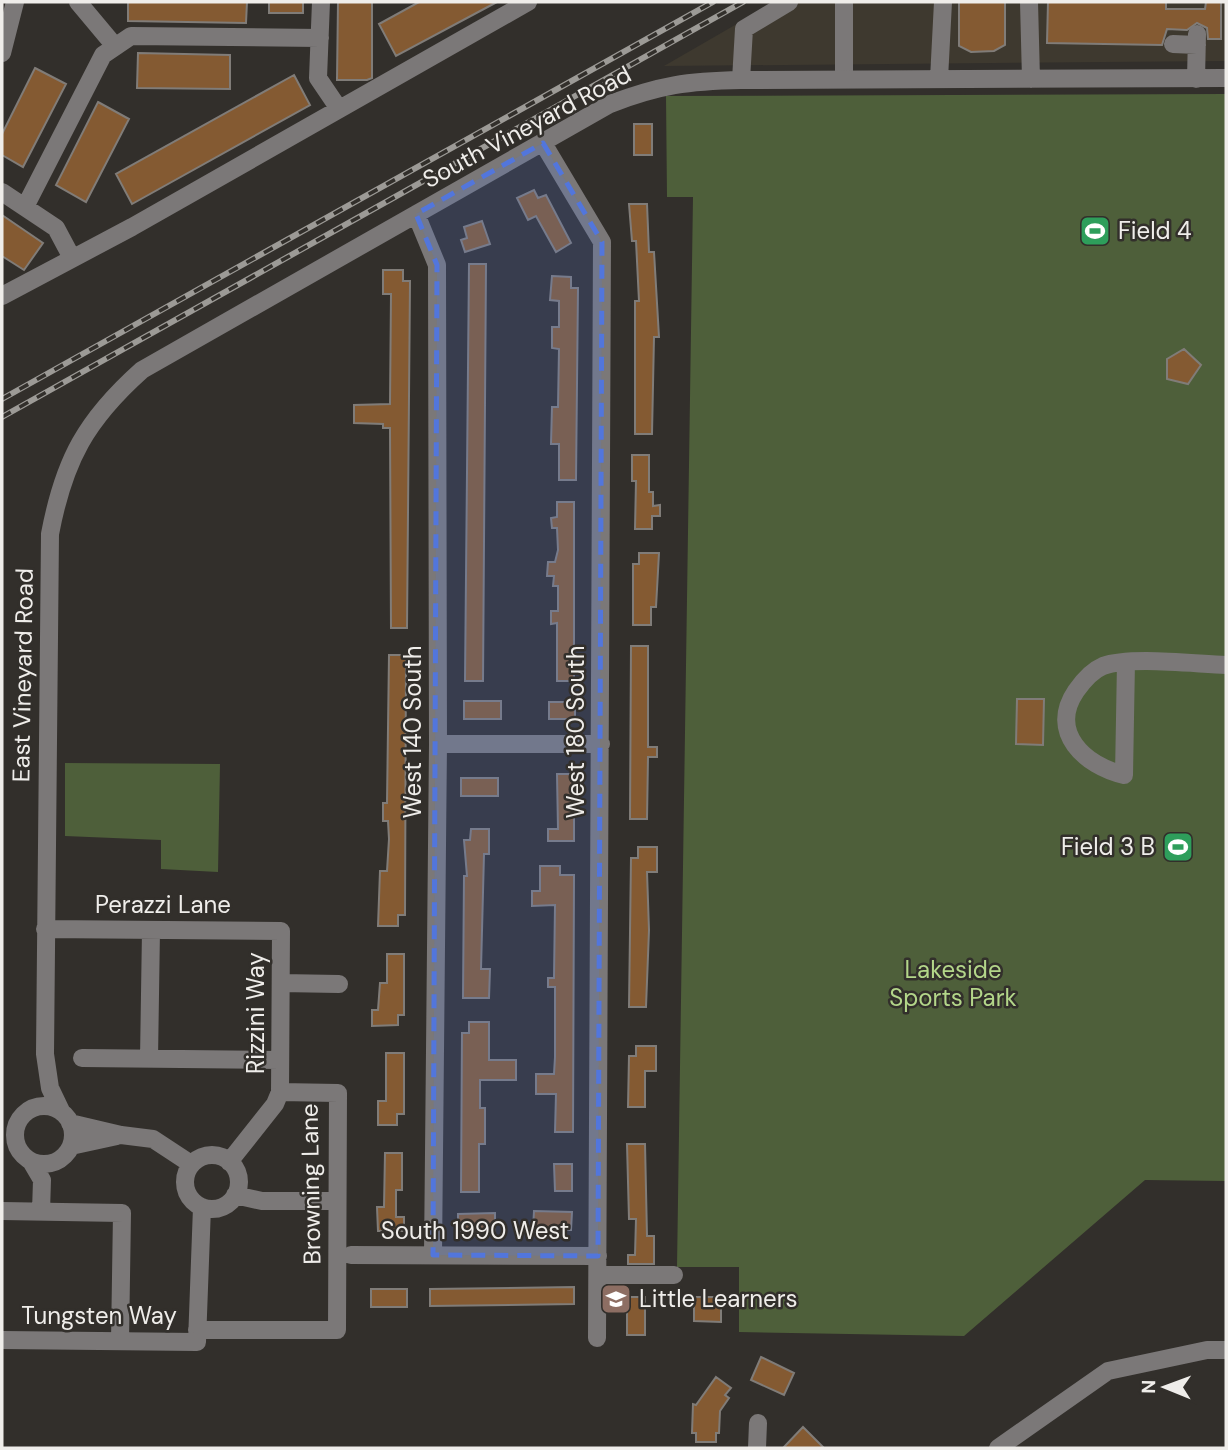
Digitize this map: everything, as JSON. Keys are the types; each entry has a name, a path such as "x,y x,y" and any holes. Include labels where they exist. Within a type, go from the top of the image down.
{"street":[{"path":"2,53 4,34 15,2"},
{"path":"78,2 114,45"},
{"path":"321,2 318,78 338,109"},
{"path":"2,296 528,2"},
{"path":"741,80 744,29 789,2"},
{"path":"844,2 844,79"},
{"path":"939,79 943,2"},
{"path":"1029,2 1031,79"},
{"path":"25,207 103,55 114,45 131,36 320,38"},
{"path":"1173,44 1197,39 1196,79"},
{"name":"South Vineyard Road","path":"112,397 142,370 610,104 653,88 682,82 741,80 1226,78"},
{"name":"West 180 South","path":"543,143 602,242 597,1338"},
{"path":"2,192 56,228 72,258"},
{"name":"West 140 South","path":"416,214 437,265 438,744 433,1255"},
{"name":"East Vineyard Road","path":"14,1120 38,1091 44,1054 50,534 59,488 80,440 112,397"},
{"path":"1126,662 1124,775 1102,770 1086,760 1069,737 1067,720 1070,700 1084,679 1103,666 1126,662 1226,665"},
{"path":"438,744 601,744"},
{"name":"Perazzi Lane","path":"45,929 281,931"},
{"path":"149,1059 151,930"},
{"name":"Rizzini Way","path":"229,1162 275,1104 280,1092 281,931"},
{"path":"281,983 339,984"},
{"name":"East Vineyard Road","path":"44,1054 50,1088 65,1117"},
{"path":"82,1058 280,1060"},
{"name":"Browning Lane","path":"280,1092 338,1093 337,1330"},
{"path":"42,1180 32,1163 10,1147 15,1141 14,1120 42,1106 65,1117 121,1135 153,1139 191,1164"},
{"path":"41,1212 42,1180 51,1164 66,1154 71,1146 73,1137 65,1117"},
{"path":"71,1146 105,1141 121,1135"},
{"path":"211,1155 229,1162 239,1180 235,1195 224,1206 202,1208 194,1202 186,1189 191,1164 211,1155"},
{"path":"32,1163 51,1164"},
{"path":"235,1195 262,1201 337,1201"},
{"path":"197,1336 202,1208"},
{"path":"2,1211 122,1213 120,1341"},
{"name":"South 1990 West","path":"351,1255 598,1256"},
{"path":"598,1275 674,1275"},
{"name":"Tungsten Way","path":"2,1340 120,1341 337,1330"},
{"path":"998,1448 1108,1371 1207,1350 1226,1350"},
{"path":"757,1448 758,1423"}],"highlighted area":[{"path":"543,143 602,242 598,1256 433,1255 437,265 416,214"}],"shaded area":[{"path":"775,2 1226,2 1226,61 664,66"}],"green space":[{"name":"Lakeside Sports Park","path":"1226,94 1226,1181 1145,1180 964,1336 739,1332 739,1267 677,1267 693,197 667,197 666,96"},
{"path":"65,763 220,764 218,872 161,869 161,840 65,836"}],"building":[{"path":"128,2 247,2 246,23 128,21"},
{"path":"269,2 303,2 303,13 269,13"},
{"path":"338,2 372,2 372,78 337,80"},
{"path":"419,2 497,2 396,56 379,24"},
{"path":"959,2 1005,2 1005,45 994,51 971,52 959,46"},
{"path":"1048,2 1166,2 1166,9 1205,9 1206,2 1221,2 1221,39 1208,39 1207,28 1197,23 1187,30 1167,29 1162,45 1047,43"},
{"path":"138,53 230,55 230,89 137,88"},
{"path":"35,68 66,84 23,167 2,155 2,134"},
{"path":"294,75 310,105 132,204 116,174"},
{"path":"98,102 129,119 86,202 56,185"},
{"path":"634,124 652,124 652,155 634,155"},
{"path":"534,190 538,198 546,195 571,243 556,252 536,216 528,220 517,198"},
{"path":"629,204 647,204 649,252 654,252 659,337 654,337 652,434 635,434 635,301 639,301 636,241 632,241"},
{"path":"2,215 43,243 24,270 2,256"},
{"path":"482,221 490,244 465,252 461,240 467,238 464,227"},
{"path":"469,264 486,264 483,681 465,681"},
{"path":"383,270 403,270 403,281 410,281 407,628 391,628 390,428 383,428 383,424 354,423 354,405 390,404 391,294 383,294"},
{"path":"552,276 571,277 571,288 578,288 576,480 559,480 559,444 551,444 552,407 558,407 559,349 552,348 552,327 559,327 559,301 550,300"},
{"path":"1184,349 1201,365 1188,384 1167,379 1167,359"},
{"path":"632,455 649,455 649,492 653,492 653,506 660,505 660,516 652,516 652,529 635,529 636,481 632,481"},
{"path":"557,502 574,502 574,681 557,681 557,623 551,624 551,611 558,611 558,586 553,586 554,576 547,576 548,562 555,562 558,550 557,528 552,528 551,518 557,517"},
{"path":"639,553 659,553 656,607 651,607 651,625 633,625 633,564 639,564"},
{"path":"631,646 648,646 648,747 657,747 657,757 648,757 647,819 630,819"},
{"path":"389,655 406,655 405,915 398,915 398,926 378,926 380,871 387,871 389,839 388,821 383,821 383,803 387,803"},
{"path":"1017,699 1044,699 1043,745 1016,744"},
{"path":"464,701 501,701 501,719 464,719"},
{"path":"549,702 575,702 575,719 549,719"},
{"path":"557,774 574,774 574,841 548,841 548,829 558,829"},
{"path":"461,778 498,778 498,796 461,796"},
{"path":"471,829 489,829 489,854 484,854 481,969 490,969 489,998 463,998 464,876 467,876 464,840 470,840"},
{"path":"638,847 657,847 657,872 647,872 649,930 646,1007 629,1007 631,858 638,858"},
{"path":"540,866 560,866 560,875 574,875 573,1132 555,1132 556,1094 536,1094 536,1074 554,1074 555,1057 555,987 548,987 548,978 554,978 555,905 532,906 532,891 540,891"},
{"path":"387,954 404,954 404,1015 398,1015 398,1025 372,1026 372,1010 378,1010 380,983 387,983"},
{"path":"469,1022 489,1022 489,1060 516,1060 516,1080 480,1080 480,1108 485,1108 485,1144 479,1144 479,1192 461,1192 462,1033 469,1033"},
{"path":"636,1046 656,1046 656,1071 645,1071 645,1107 628,1107 629,1056 636,1056"},
{"path":"386,1053 404,1053 404,1114 397,1114 397,1125 378,1125 378,1101 386,1101"},
{"path":"627,1144 645,1144 647,1236 654,1236 654,1264 628,1264 628,1255 635,1255 636,1219 629,1219"},
{"path":"385,1153 402,1153 402,1190 396,1190 396,1217 404,1217 404,1231 378,1231 377,1207 384,1207"},
{"path":"554,1164 572,1164 572,1191 555,1191"},
{"path":"534,1211 572,1212 571,1230 533,1230"},
{"path":"495,1213 495,1231 458,1231 458,1214"},
{"path":"574,1287 574,1304 430,1306 430,1289"},
{"path":"371,1289 407,1289 407,1307 371,1307"},
{"path":"627,1297 645,1297 645,1335 627,1335"},
{"path":"694,1297 721,1297 721,1322 694,1321"},
{"path":"761,1357 794,1373 784,1395 751,1380"},
{"path":"716,1377 731,1388 725,1395 729,1398 720,1411 719,1433 716,1433 716,1442 696,1442 696,1433 692,1433 693,1404 696,1405"},
{"path":"803,1427 824,1448 783,1448"}],"railway":[{"path":"2,399 713,2"},
{"path":"2,417 743,2"}],"place":[{"name":"Field 4","path":"1095,231"},
{"name":"Field 3 B","path":"1178,847"},
{"name":"Little Learners","path":"616,1299"}]}
